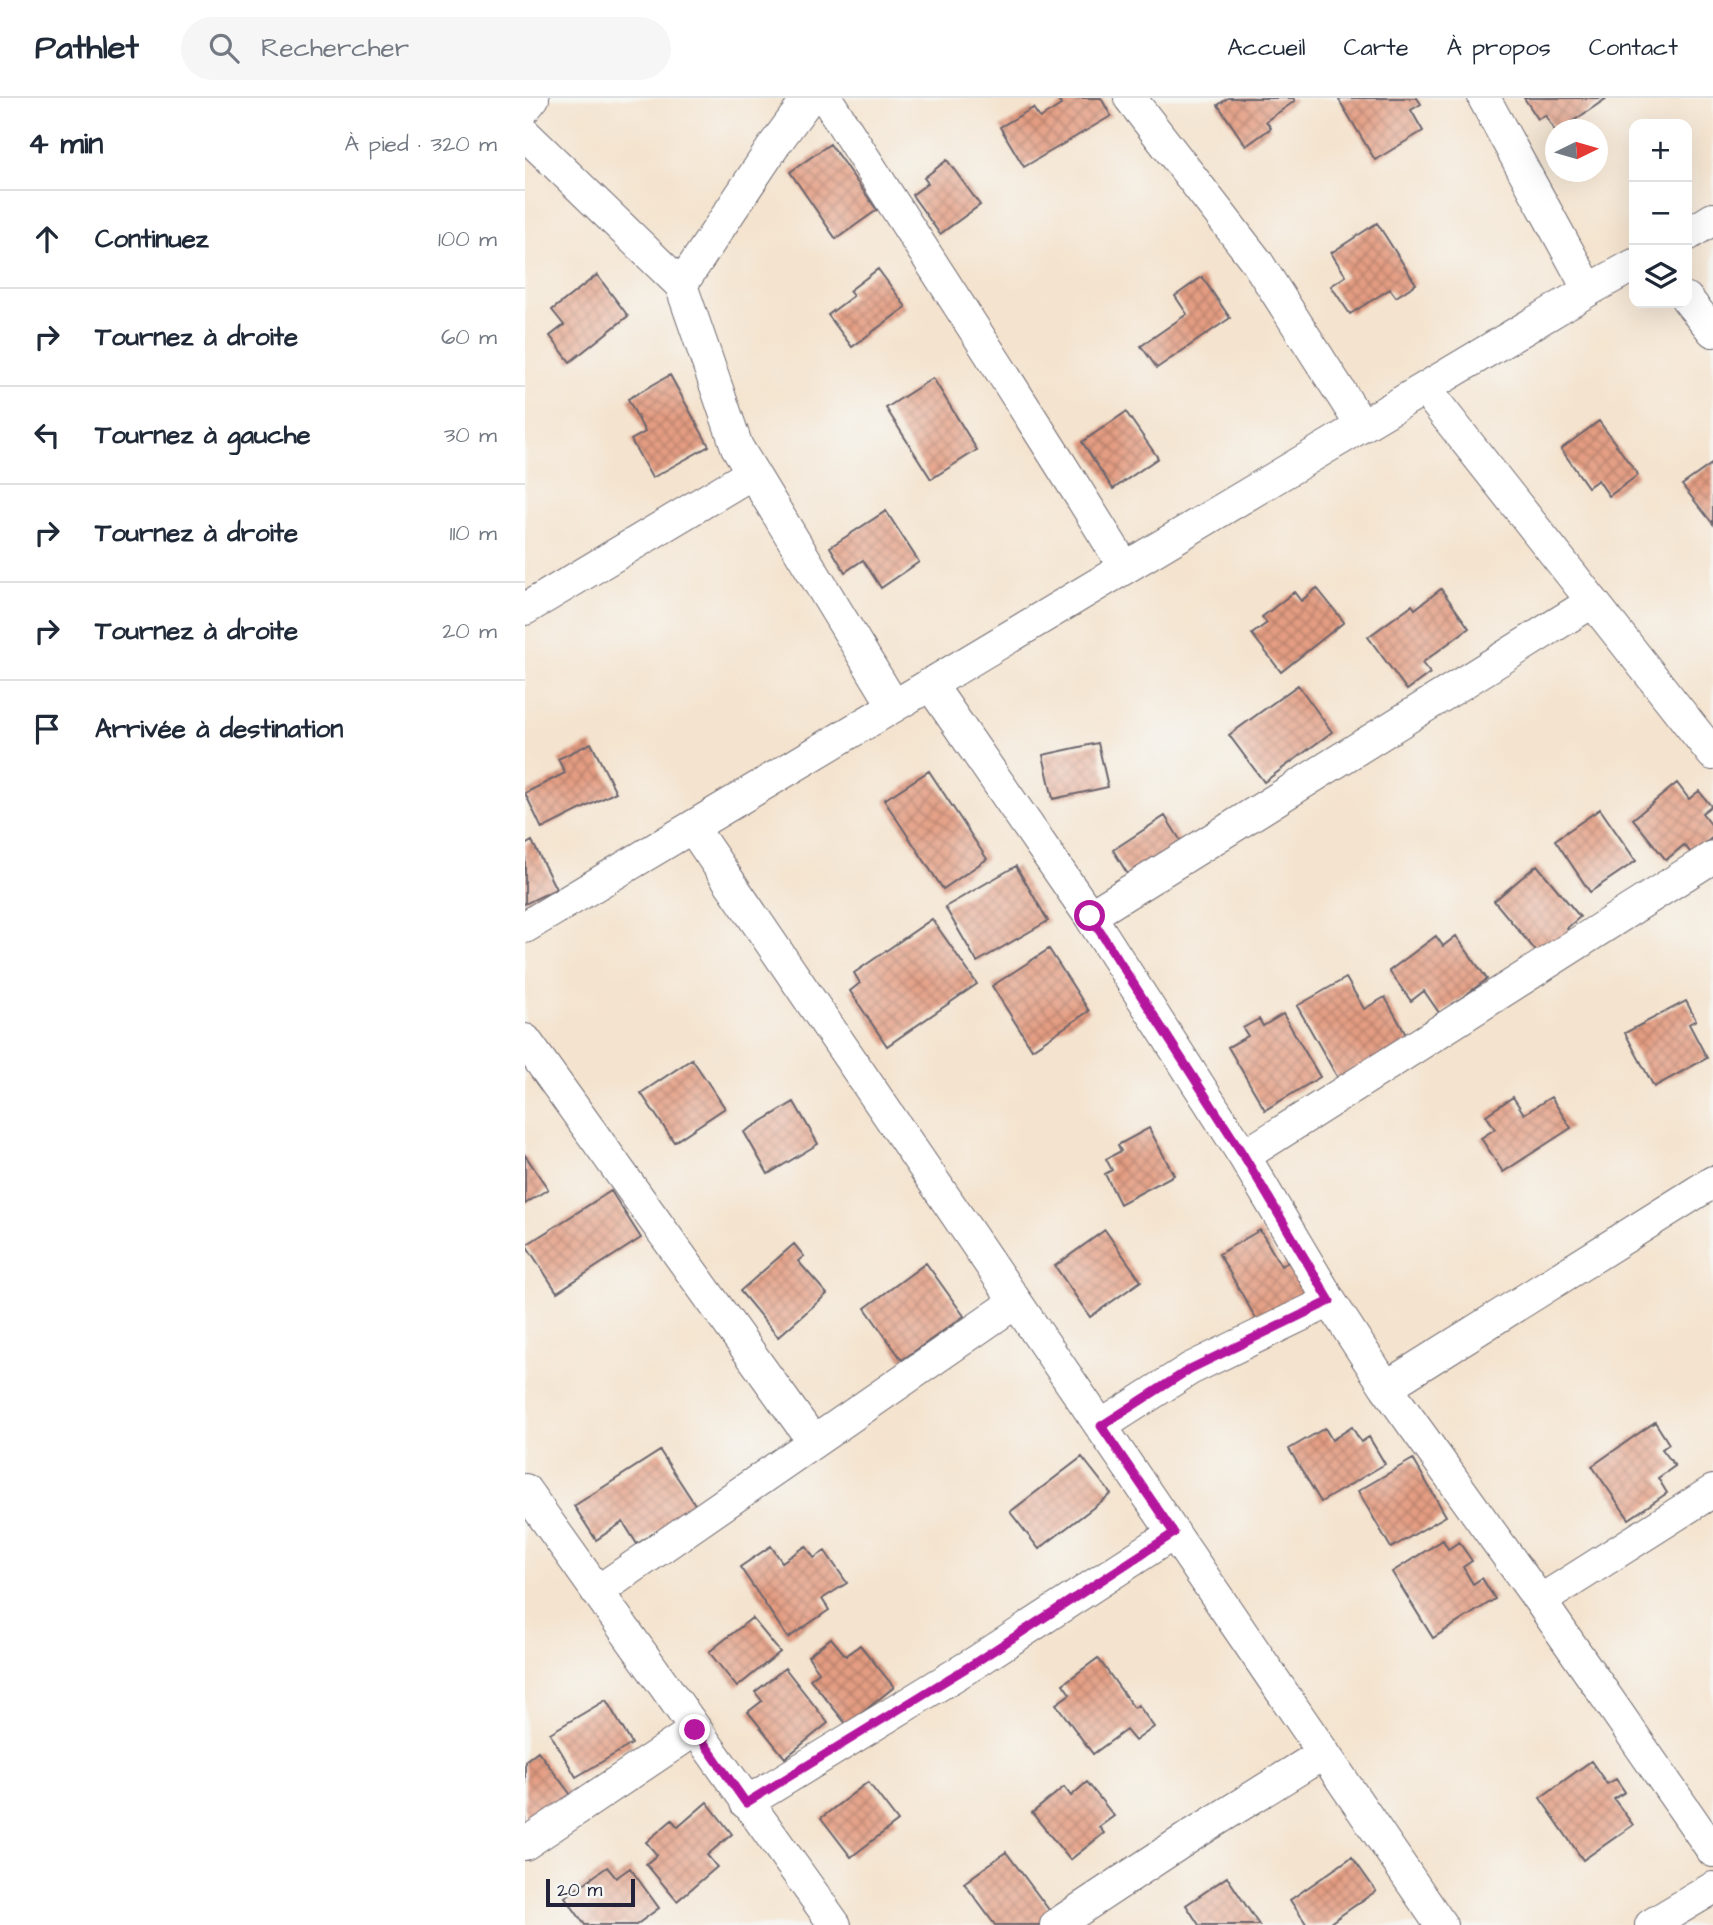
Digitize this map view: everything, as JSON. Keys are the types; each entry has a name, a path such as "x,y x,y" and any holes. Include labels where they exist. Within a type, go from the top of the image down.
{"street":[{"path":"525,108 533,98"},
{"path":"681,285 809,98"},
{"path":"826,98 930,263 1038,425 1125,568"},
{"path":"1484,98 1589,290"},
{"path":"1139,101 1257,262 1363,426"},
{"path":"525,134 681,285 737,447 894,706"},
{"path":"1692,232 1713,219"},
{"path":"525,927 1629,268"},
{"path":"1692,305 1713,331"},
{"path":"1425,389 1713,754"},
{"path":"529,596 752,473"},
{"path":"1090,916 1592,602"},
{"path":"930,684 1090,916 1244,1156 1330,1301 1386,1387 1540,1601 1713,1850"},
{"path":"692,827 1441,1925"},
{"path":"1244,1156 1713,857"},
{"path":"525,1040 813,1441"},
{"path":"1386,1387 1713,1182"},
{"path":"1101,1426 1190,1369 1330,1301"},
{"path":"597,1592 1016,1302"},
{"path":"525,1490 835,1925"},
{"path":"1540,1601 1713,1491"},
{"path":"746,1803 976,1662 1174,1533"},
{"path":"525,1844 695,1730"},
{"path":"1056,1925 1189,1837 1324,1753"},
{"path":"1651,1925 1713,1888"}],"building":[{"path":"1057,98 1101,98 1111,116 1024,167 1000,127 1033,108 1040,118 1061,105"},
{"path":"1228,98 1293,98 1295,101 1266,121 1271,128 1246,146 1218,105"},
{"path":"1417,98 1421,104 1411,110 1423,131 1375,160 1339,100"},
{"path":"1524,98 1607,98 1576,119 1547,119 1545,115 1538,119"},
{"path":"830,144 877,210 836,239 790,172"},
{"path":"947,160 980,205 940,234 912,195 928,183 924,178"},
{"path":"1377,223 1416,284 1396,297 1390,289 1350,314 1331,286 1346,276 1331,253"},
{"path":"878,269 906,307 852,347 828,315 853,296 849,291"},
{"path":"597,275 628,316 570,362 550,336 564,325 552,310"},
{"path":"1202,277 1230,318 1157,368 1141,346 1187,314 1175,296"},
{"path":"670,375 709,446 652,478 631,440 645,432 628,399"},
{"path":"933,378 977,450 931,479 886,408"},
{"path":"1126,412 1158,458 1113,489 1082,442"},
{"path":"1599,421 1638,475 1609,496 1598,480 1588,487 1561,449"},
{"path":"1713,463 1713,524 1682,485"},
{"path":"886,511 919,562 881,588 863,560 845,572 830,547"},
{"path":"1317,588 1344,622 1281,672 1252,634 1267,623 1262,617 1294,592 1301,601"},
{"path":"1441,589 1469,628 1422,663 1430,673 1407,690 1368,637 1412,605 1415,609"},
{"path":"1298,685 1332,732 1264,782 1229,735"},
{"path":"591,743 616,792 542,829 525,793 565,773 558,759"},
{"path":"1098,743 1108,787 1053,799 1043,755"},
{"path":"929,771 987,859 943,889 884,800"},
{"path":"1677,783 1689,799 1699,791 1711,806 1702,813 1713,827 1713,837 1692,854 1684,845 1666,860 1633,819"},
{"path":"1600,809 1636,861 1590,892 1555,840"},
{"path":"1165,816 1188,852 1135,886 1113,850"},
{"path":"532,841 556,889 525,904 525,845"},
{"path":"1537,865 1580,917 1567,928 1577,939 1540,956 1494,901"},
{"path":"1016,866 1048,921 977,962 945,907"},
{"path":"932,919 977,984 887,1046 850,991 860,983 854,973"},
{"path":"1436,936 1443,946 1456,936 1487,979 1440,1014 1424,991 1411,1001 1389,971"},
{"path":"1049,949 1089,1011 1032,1049 992,986"},
{"path":"1346,978 1364,1009 1385,997 1410,1042 1340,1082 1297,1006"},
{"path":"1686,1001 1696,1020 1689,1024 1707,1058 1654,1087 1625,1033"},
{"path":"1283,1014 1320,1077 1265,1110 1228,1047 1248,1036 1243,1028 1259,1019 1263,1026"},
{"path":"692,1059 725,1108 674,1142 641,1093"},
{"path":"1513,1097 1524,1114 1551,1097 1571,1128 1503,1172 1481,1138 1495,1129 1486,1115"},
{"path":"794,1102 818,1144 768,1174 744,1132"},
{"path":"1149,1128 1174,1175 1120,1204 1105,1174 1112,1170 1106,1159 1121,1151 1118,1145"},
{"path":"525,1155 548,1189 525,1204"},
{"path":"611,1191 641,1238 557,1292 526,1245"},
{"path":"1105,1230 1141,1281 1090,1317 1055,1266"},
{"path":"1260,1230 1281,1266 1292,1260 1311,1294 1259,1324 1219,1254"},
{"path":"794,1244 804,1256 798,1261 827,1294 778,1337 740,1291"},
{"path":"926,1263 964,1316 902,1360 865,1308"},
{"path":"1655,1422 1669,1444 1662,1449 1675,1466 1658,1478 1667,1493 1629,1519 1592,1466"},
{"path":"1352,1427 1361,1442 1369,1437 1385,1464 1321,1502 1289,1449 1325,1428 1332,1440"},
{"path":"660,1451 696,1506 637,1544 623,1522 596,1540 574,1506"},
{"path":"1082,1457 1111,1494 1039,1549 1010,1512"},
{"path":"1413,1459 1446,1516 1391,1548 1358,1491"},
{"path":"1443,1540 1448,1549 1459,1542 1472,1561 1463,1567 1473,1584 1482,1578 1495,1599 1433,1638 1392,1572"},
{"path":"771,1546 782,1562 806,1546 814,1558 825,1551 847,1583 822,1599 829,1610 788,1638 740,1567"},
{"path":"752,1618 780,1652 737,1687 709,1652"},
{"path":"831,1638 846,1656 860,1645 894,1687 847,1725 810,1679 819,1672 808,1656"},
{"path":"1098,1658 1134,1708 1138,1705 1154,1727 1135,1741 1126,1730 1093,1754 1056,1704 1070,1694 1063,1684"},
{"path":"785,1668 828,1723 785,1758 748,1712 762,1701 755,1692"},
{"path":"606,1700 632,1744 576,1777 550,1733"},
{"path":"538,1751 577,1803 525,1825 525,1761"},
{"path":"1591,1761 1607,1784 1616,1779 1625,1792 1614,1799 1633,1825 1583,1860 1540,1798"},
{"path":"868,1782 898,1821 851,1857 821,1818"},
{"path":"1087,1782 1114,1816 1099,1827 1104,1833 1070,1860 1032,1813 1064,1787 1071,1796"},
{"path":"707,1802 732,1834 707,1855 717,1867 677,1901 646,1864 657,1855 646,1842 672,1820 678,1827"},
{"path":"1006,1852 1055,1918 1045,1925 995,1925 964,1883"},
{"path":"1352,1857 1376,1891 1327,1925 1307,1925 1290,1900"},
{"path":"607,1867 616,1878 630,1868 659,1908 636,1925 585,1925 565,1897"},
{"path":"1227,1877 1259,1925 1199,1925 1186,1905"}],"route":[{"path":"695,1730 746,1803 976,1662 1174,1533 1101,1426 1190,1369 1330,1301 1244,1156 1090,916"}]}
